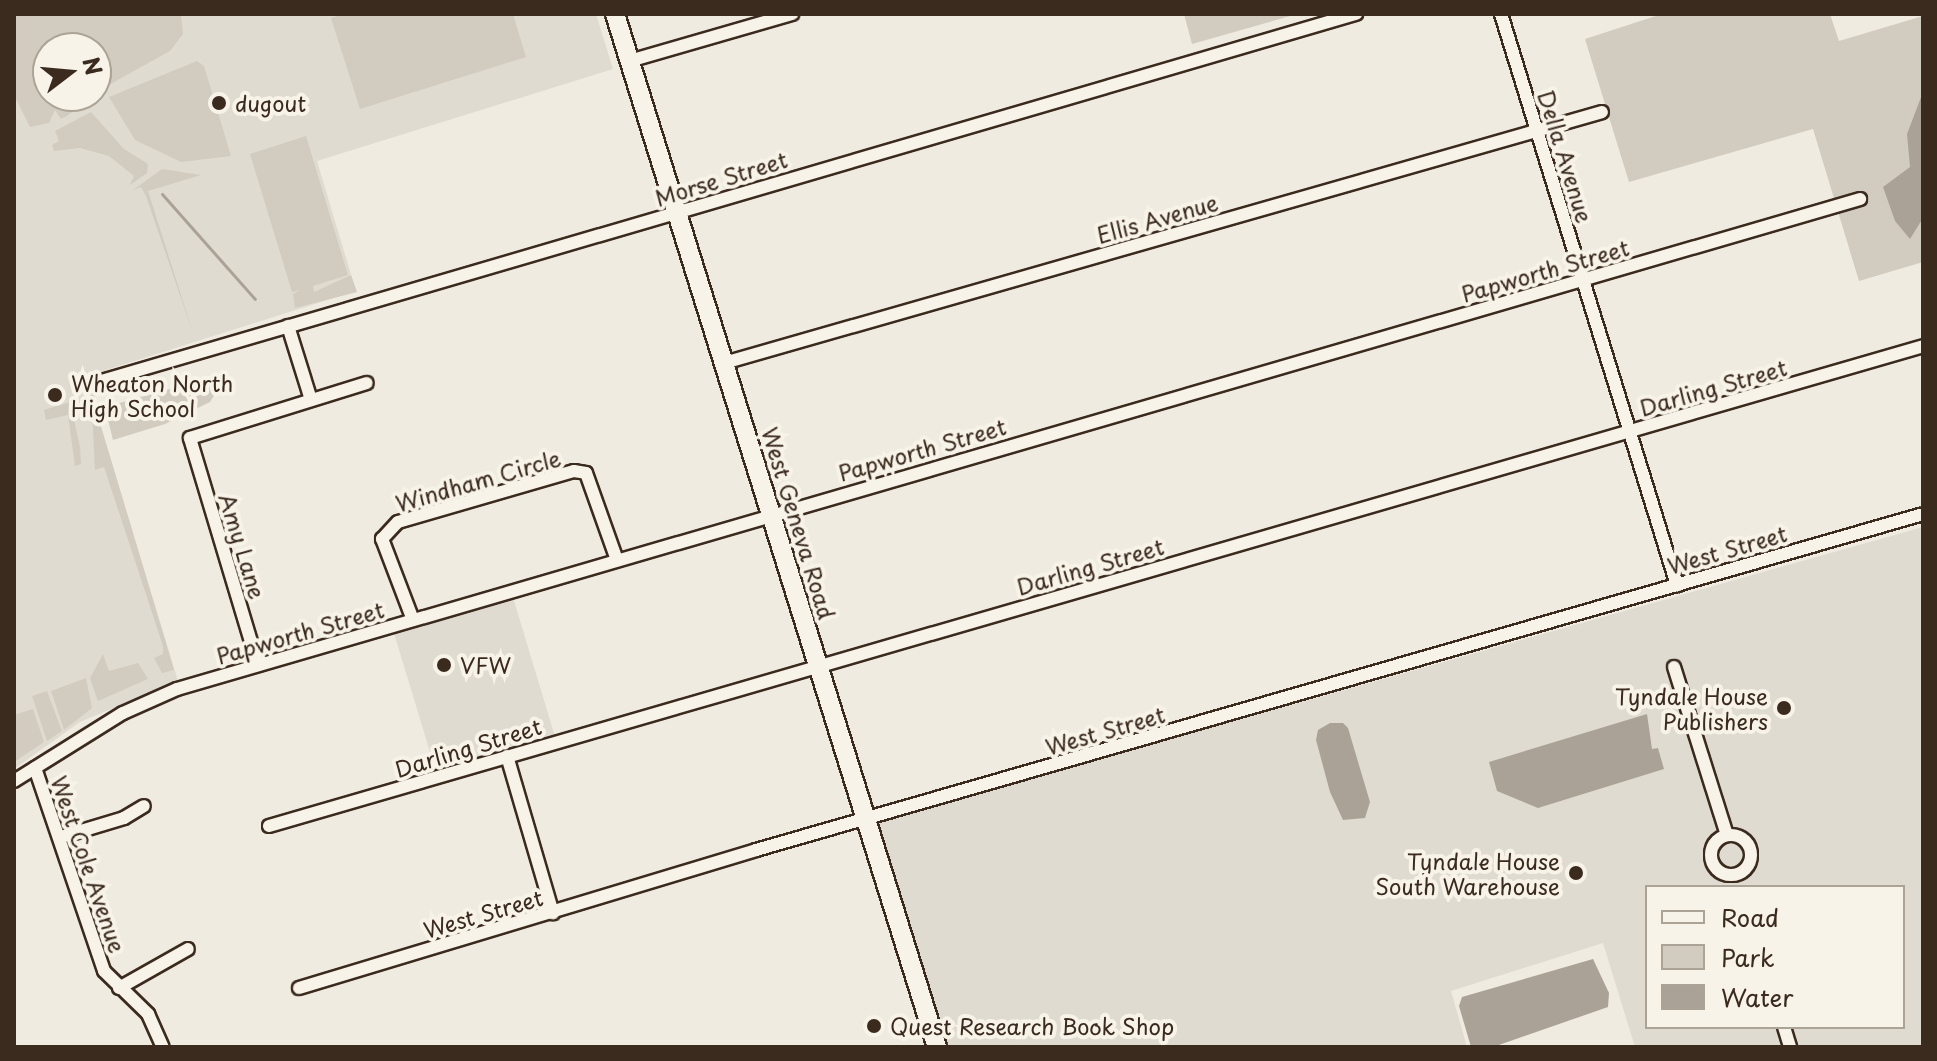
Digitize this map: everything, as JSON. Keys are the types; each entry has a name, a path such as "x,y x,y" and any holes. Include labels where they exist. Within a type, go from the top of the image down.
{"main road":[{"name":"West Geneva Road","path":"615,14 937,1047"}],"street":[{"path":"629,61 792,14"},
{"name":"Morse Street","path":"98,382 1356,14"},
{"name":"Della Avenue","path":"1501,14 1677,585"},
{"name":"Ellis Avenue","path":"724,363 1602,112"},
{"name":"Papworth Street","path":"14,781 155,697 771,514 1860,199"},
{"path":"288,326 311,400 367,383"},
{"name":"Darling Street","path":"269,826 1923,346"},
{"name":"Amy Lane","path":"258,665 190,438 311,400"},
{"name":"Windham Circle","path":"413,620 382,539 390,526 425,514 574,471 586,473 617,560"},
{"name":"West Street","path":"299,988 1923,514"},
{"path":"1674,667 1727,835"},
{"path":"507,756 553,913"},
{"name":"West Cole Avenue","path":"35,768 100,959 119,988 154,1022 163,1047"},
{"path":"61,837 124,818 144,806"},
{"path":"1727,835 1740,837 1752,853 1740,881 1725,875 1712,861 1716,842 1727,835"},
{"path":"119,988 188,949"}],"shaded area":[{"name":"Wheaton North High School","path":"14,14 596,14 613,69 317,161 356,291 106,370 93,400 178,681 80,722 14,769"},
{"path":"1923,527 1923,1047 1635,1047 1603,943 1451,991 1467,1047 943,1047 872,823"},
{"path":"512,594 556,740 437,775 393,630"}],"green space":[{"path":"14,14 181,14 183,34 170,51 112,83 112,32 32,32 32,112 54,112 49,123 30,127 14,95"},
{"path":"344,14 513,14 526,57 360,109 331,18"},
{"path":"1184,14 1297,14 1192,44"},
{"path":"1662,14 1830,14 1839,41 1923,16 1923,262 1859,281 1813,129 1629,182 1585,39"},
{"path":"197,61 204,66 231,156 181,162 135,140 112,102 112,96"},
{"path":"56,112 72,112 67,116 61,119"},
{"path":"91,112 124,149 148,164 147,173 130,185 134,176 109,156 80,148 54,151 52,145 59,141 55,131"},
{"path":"306,136 348,275 313,286 314,292 351,275 357,292 295,308 293,294 300,290 292,292 250,154"},
{"path":"162,169 201,175 148,191 194,336 146,196 141,187 133,190"},
{"path":"209,378 215,394 210,402 165,424 113,440 105,407"},
{"path":"91,390 98,390 93,400 174,670 162,673 154,658 163,654 163,646 104,467 95,470"},
{"path":"70,402 80,447 81,464 75,466 68,415 46,420 44,410"},
{"path":"103,654 109,671 138,663 148,679 98,701 90,678"},
{"path":"86,678 92,708 64,730 51,691"},
{"path":"47,691 62,731 47,741 32,696"},
{"path":"33,709 44,742 14,762 14,715"}],"water":[{"path":"1923,92 1923,218 1910,239 1895,221 1883,187 1910,167 1907,134"},
{"path":"1647,714 1652,749 1658,748 1664,769 1538,808 1497,791 1489,762"},
{"path":"1330,723 1343,723 1348,728 1370,802 1365,818 1343,820 1330,792 1316,740 1318,730"},
{"path":"1593,959 1609,993 1608,1007 1493,1047 1471,1047 1459,1006 1462,997"}],"waterway":[{"path":"162,194 255,299"}],"place":[{"name":"dugout","path":"219,103"},
{"name":"Wheaton North High School","path":"55,395"},
{"name":"VFW","path":"444,665"},
{"name":"Tyndale House Publishers","path":"1784,708"},
{"name":"Tyndale House South Warehouse","path":"1576,873"},
{"name":"Quest Research Book Shop","path":"874,1026"}]}
